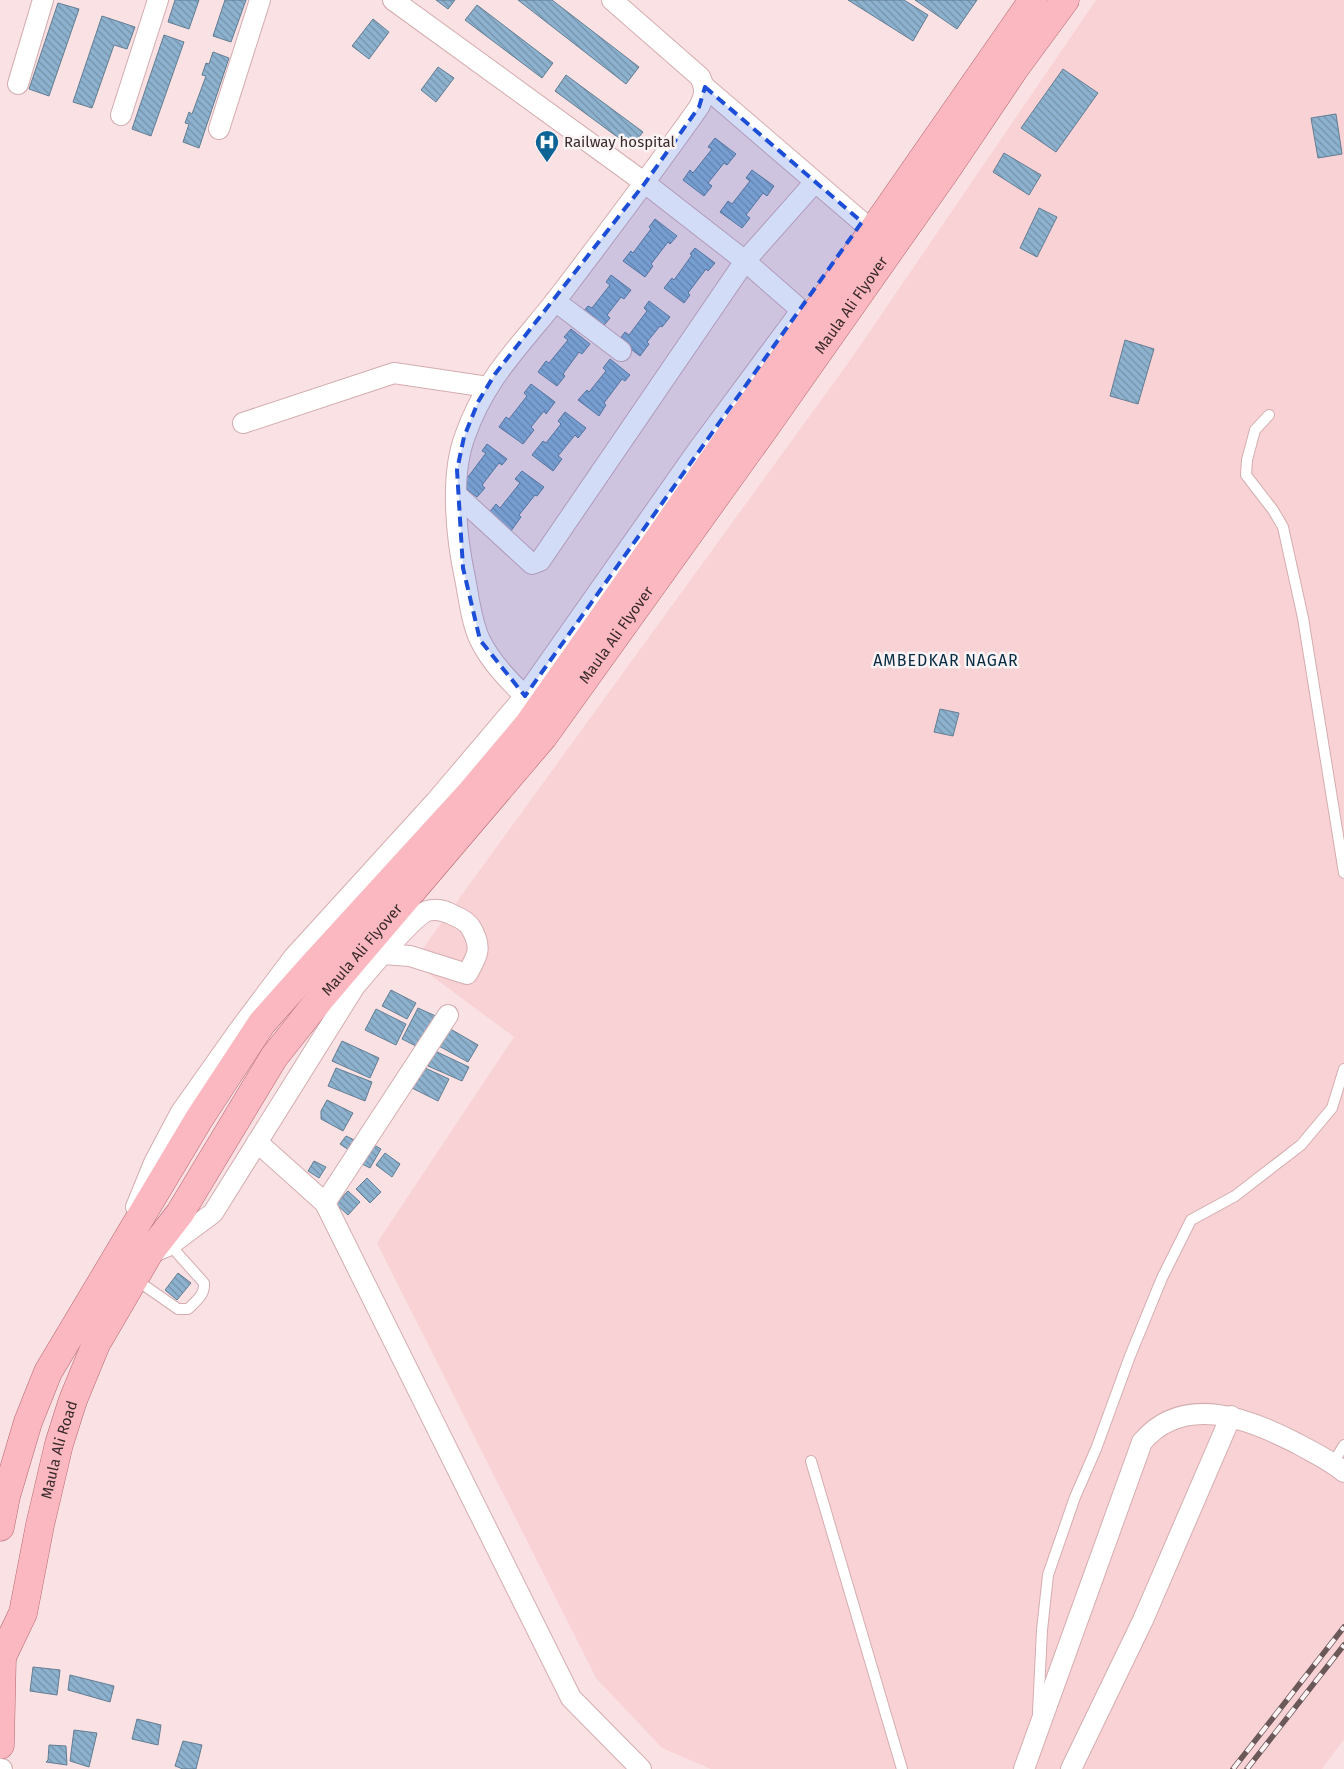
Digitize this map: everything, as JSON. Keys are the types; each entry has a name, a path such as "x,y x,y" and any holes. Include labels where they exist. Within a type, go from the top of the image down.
{"main road":[{"name":"Maula Ali Flyover","path":"121,1249 199,1119 262,1023 470,794 528,725 1033,0"},
{"name":"Maula Ali Flyover","path":"160,1249 274,1057 320,999 543,737 764,429 948,169 1015,68 1065,0"},
{"path":"0,1527 3,1493 48,1372 121,1249"},
{"name":"Maula Ali Road","path":"0,1745 1,1653 23,1613 40,1525 59,1444 73,1400 96,1344 135,1279 160,1249"},
{"path":"92,1296 118,1309"},
{"path":"25,1434 59,1444"}],"street":[{"path":"18,84 43,0"},
{"path":"122,115 158,0"},
{"path":"219,129 260,0"},
{"path":"393,0 645,183 745,261 801,310"},
{"path":"121,1249 140,1196 158,1155 181,1112 239,1030 293,958 436,801 525,696 697,451 801,310 922,137 1022,0"},
{"path":"615,1 700,77 705,87 862,222"},
{"path":"525,696 514,686 480,640 472,616 463,568 456,494 464,437 478,402 496,374 555,301 645,183 699,107 704,98 705,87"},
{"path":"456,494 532,564 540,562 745,261 815,182"},
{"path":"555,301 621,351"},
{"path":"243,424 394,373 488,387"},
{"path":"160,1249 213,1213 355,986 383,954"},
{"path":"325,1203 448,1015"},
{"path":"257,1142 325,1203 571,1698 641,1769"},
{"path":"1024,1769 1142,1442 1150,1432 1176,1417 1194,1414 1231,1416 1256,1424 1339,1468"},
{"path":"1071,1769 1143,1620 1231,1416"}],"lane":[{"path":"1269,415 1255,430 1247,460 1246,475 1283,527 1288,546 1303,618 1344,873"},
{"path":"1037,1735 1042,1630 1048,1575 1075,1497 1096,1449 1130,1356 1162,1278 1191,1220 1235,1196 1301,1145 1332,1108 1344,1069"},
{"path":"135,1279 178,1309 188,1309 202,1295 205,1289 204,1283 160,1249"},
{"path":"1339,1468 1344,1446"},
{"path":"811,1461 902,1769"}],"highlighted area":[{"path":"705,87 862,222 525,696 480,640 463,568 457,470 464,437 478,402 495,374 645,183 699,107"}],"shaded area":[{"path":"1096,0 1344,0 1344,1739 1322,1769 711,1769 662,1748 596,1678 377,1243 514,1037 413,962 851,359"}],"building":[{"path":"175,0 199,0 189,29 168,22"},
{"path":"225,0 246,0 231,42 213,36"},
{"path":"436,0 455,0 448,9"},
{"path":"518,0 552,0 639,67 626,84"},
{"path":"848,0 904,0 928,15 913,41"},
{"path":"915,0 977,0 957,29"},
{"path":"58,3 79,9 49,96 29,89"},
{"path":"477,5 553,63 542,78 465,20"},
{"path":"102,16 135,27 127,49 114,45 92,108 73,102"},
{"path":"373,19 389,32 369,59 352,46"},
{"path":"164,35 184,42 151,136 132,129"},
{"path":"213,52 229,58 199,148 183,142 189,124 185,123 189,112 192,114 206,76 202,75 206,63 209,64"},
{"path":"438,67 454,78 436,102 421,90"},
{"path":"1063,69 1098,93 1056,152 1021,128"},
{"path":"566,75 643,132 631,147 555,91"},
{"path":"1336,114 1342,154 1318,158 1311,118"},
{"path":"715,138 736,154 727,165 724,163 708,183 712,186 704,196 683,180 690,170 693,173 712,149 708,147"},
{"path":"1004,153 1041,175 1029,195 993,172"},
{"path":"752,170 774,186 767,196 763,193 746,215 750,218 742,228 720,212 728,201 732,204 750,181 746,178"},
{"path":"1039,208 1057,217 1037,257 1020,248"},
{"path":"655,219 677,236 670,244 668,242 651,264 653,266 645,277 623,261 631,251 633,253 651,229 649,227"},
{"path":"695,248 715,263 708,271 706,269 688,293 690,295 684,303 664,288 672,278 674,280"},
{"path":"611,275 631,290 624,299 621,297 607,315 610,318 601,329 581,314 588,306 592,308 610,285 606,282"},
{"path":"649,301 670,317 647,342 649,344 640,356 619,340 625,332 629,335 647,311 644,308"},
{"path":"571,329 590,344 582,354 579,352 557,386 538,372 546,361 549,363 568,340 564,337"},
{"path":"1125,340 1154,349 1138,404 1110,396"},
{"path":"610,359 630,375 625,381 622,379 604,403 606,405 599,416 578,400 587,390 589,392 606,371 603,368"},
{"path":"531,384 555,402 546,414 544,411 531,427 534,430 523,444 499,427 506,417 509,419 527,396 524,393"},
{"path":"565,412 586,428 578,438 575,435 558,456 562,459 553,471 532,455 543,441 546,443 561,424 558,421"},
{"path":"487,444 507,459 502,465 499,463 482,485 485,488 477,497 458,483 464,474 468,477 486,453 482,451"},
{"path":"522,471 544,487 519,515 521,517 511,531 488,514 496,504 500,508 520,483 515,479"},
{"path":"940,709 959,713 953,736 934,732"},
{"path":"391,990 416,1003 407,1019 382,1006"},
{"path":"418,1008 438,1017 422,1049 402,1039"},
{"path":"376,1009 406,1024 396,1045 365,1030"},
{"path":"447,1027 478,1045 468,1062 437,1045"},
{"path":"342,1041 379,1058 370,1078 332,1061"},
{"path":"435,1051 469,1067 462,1081 428,1066"},
{"path":"423,1067 449,1079 438,1101 412,1088"},
{"path":"336,1068 372,1082 365,1101 328,1086"},
{"path":"327,1100 353,1113 343,1131 321,1119 321,1111"},
{"path":"346,1136 363,1144 356,1155 340,1144"},
{"path":"371,1143 381,1149 370,1168 360,1163"},
{"path":"385,1153 400,1164 392,1177 376,1165"},
{"path":"314,1161 326,1167 319,1178 308,1171"},
{"path":"367,1178 381,1192 370,1203 356,1189"},
{"path":"348,1191 360,1202 348,1215 336,1204"},
{"path":"178,1273 191,1283 177,1300 165,1290"},
{"path":"33,1667 60,1670 57,1695 30,1691"},
{"path":"70,1675 114,1686 110,1702 68,1690"},
{"path":"137,1719 161,1725 158,1745 132,1739"},
{"path":"74,1730 97,1733 89,1767 70,1761"},
{"path":"183,1741 202,1745 196,1769 183,1769 175,1766"},
{"path":"49,1745 66,1746 67,1765 46,1762 48,1760"}],"railway":[{"path":"1233,1769 1344,1627"},
{"path":"1247,1769 1344,1645"}],"place":[{"name":"Railway hospital","path":"547,163"}],"district":[{"name":"AMBEDKAR NAGAR","path":"946,660"}]}
